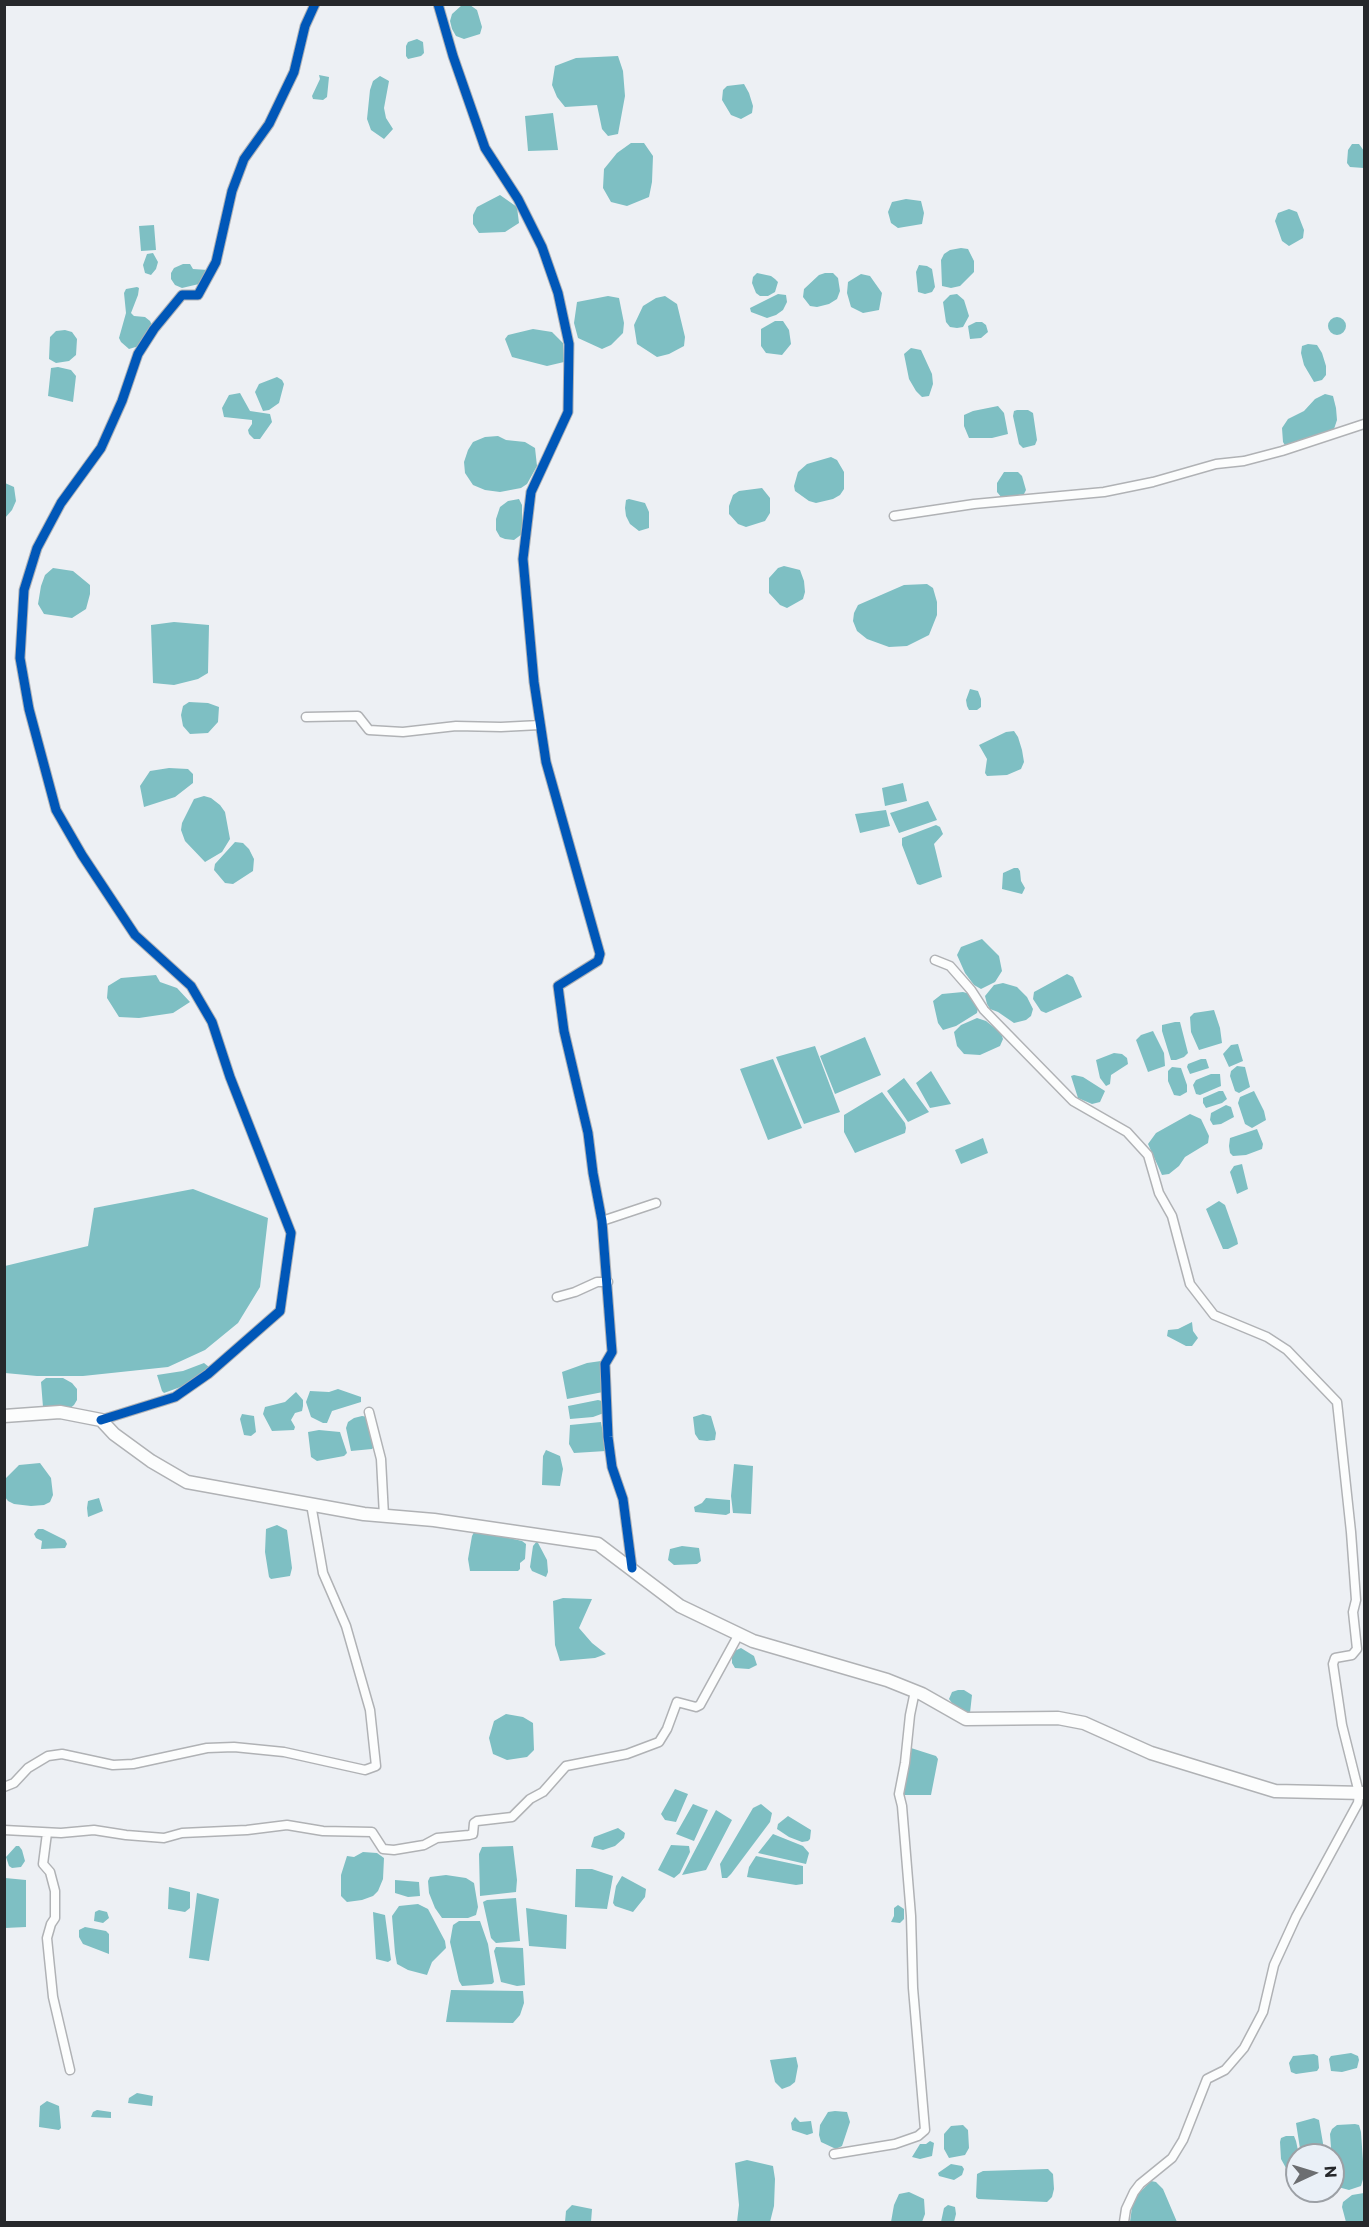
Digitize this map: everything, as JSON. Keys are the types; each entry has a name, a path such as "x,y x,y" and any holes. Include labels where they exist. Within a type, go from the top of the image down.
{"street":[{"path":"4,1416 60,1412 102,1420 175,1397 208,1374 280,1311 291,1233 230,1077 212,1022 191,986 135,935 82,855 56,810 29,709 21,658 24,590 38,548 61,503 101,448 122,401 138,354 154,329 182,295 198,295 216,262 232,191 244,159 269,124 294,72 305,26 315,4"},
{"path":"438,4 453,56 485,148 518,199 542,247 558,293 569,344 568,412 531,492 523,560 528,632 546,762 600,954 598,961 558,986 564,1031 588,1133 592,1173 602,1221 612,1352 605,1364 608,1437 612,1467 623,1499 632,1568"},
{"path":"894,516 974,504 1104,492 1153,482 1216,464 1244,461 1293,448 1365,424"},
{"path":"306,717 358,716 369,730 403,732 456,726 501,727 540,724"},
{"path":"935,960 950,966 971,990 984,1010 1073,1101 1127,1132 1148,1155 1159,1193 1172,1216 1190,1284 1214,1315 1267,1337 1287,1350 1336,1402 1351,1532 1356,1600 1353,1612 1357,1649 1352,1655 1335,1658 1333,1664 1342,1725 1362,1793 1288,1933 1269,1978 1263,2012 1244,2048 1225,2070 1207,2079 1186,2133 1172,2158 1157,2169 1134,2192 1126,2209 1124,2223"},
{"path":"602,1221 625,1211 656,1203"},
{"path":"557,1297 597,1282 608,1282"},
{"path":"369,1412 381,1459 384,1516"},
{"path":"102,1420 114,1434 141,1454 187,1482 384,1516 434,1520 598,1544 680,1606 753,1641 846,1666 915,1691 966,1719 1058,1718 1084,1723 1151,1753 1275,1791 1362,1793"},
{"path":"4,1787 14,1783 28,1768 48,1756 62,1754 113,1765 133,1764 207,1748 234,1747 293,1754 365,1770 375,1766 370,1710 346,1626 323,1573 311,1504"},
{"path":"4,1830 47,1833 94,1830 164,1838 182,1833 247,1830 287,1825 323,1831 372,1832 383,1849 394,1850 424,1845 437,1838 473,1834 474,1823 477,1821 512,1817 530,1799 543,1792 566,1766 620,1755 659,1742 667,1729 677,1702 696,1707 700,1705 739,1634"},
{"path":"834,2154 895,2144 918,2136 925,2130 913,1988 911,1916 902,1806 898,1794 915,1691"},
{"path":"47,1833 43,1864 50,1872 55,1891 55,1913 47,1938 53,1997 70,2070"}],"water":[{"path":"462,5 470,5 477,10 482,27 480,34 464,39 456,36 450,21 452,14"},
{"path":"417,39 423,42 424,53 408,59 406,46 408,42"},
{"path":"618,56 623,71 625,96 618,134 608,136 602,129 597,105 565,107 557,97 552,85 555,66 576,58"},
{"path":"319,75 329,77 327,97 323,100 313,99 312,96 320,79"},
{"path":"380,76 389,81 384,108 386,118 393,129 384,139 371,130 367,119 370,90 373,81"},
{"path":"744,84 753,106 752,113 741,119 731,115 722,100 723,90 727,86"},
{"path":"553,113 558,150 528,151 525,116"},
{"path":"631,143 644,143 653,156 652,182 649,197 627,206 611,202 603,188 604,169 617,153"},
{"path":"1352,144 1359,144 1364,151 1364,168 1350,167 1347,163 1348,150"},
{"path":"500,195 517,207 519,223 505,232 479,233 473,224 473,215 477,207"},
{"path":"906,199 921,201 924,213 922,224 898,228 891,223 888,212 892,202"},
{"path":"1289,209 1297,212 1304,230 1303,238 1289,246 1282,241 1275,221 1278,213"},
{"path":"154,225 156,250 141,251 139,226"},
{"path":"961,248 968,249 974,261 974,272 960,286 951,288 942,286 941,260 944,254"},
{"path":"153,253 158,262 151,275 145,273 143,265 147,254"},
{"path":"190,264 193,269 208,270 199,284 182,288 175,285 171,279 171,273 174,268"},
{"path":"919,265 932,269 935,287 932,292 925,294 918,292 916,272"},
{"path":"757,273 771,276 778,282 775,292 768,296 760,296 756,293 752,283"},
{"path":"833,273 838,278 840,291 837,299 829,304 810,306 803,297 804,289 819,275"},
{"path":"861,274 870,276 882,293 879,310 863,313 851,307 847,293 848,282"},
{"path":"139,288 138,295 131,313 134,316 145,317 152,325 139,346 129,349 119,338 126,313 124,293 126,289"},
{"path":"778,294 786,295 787,302 783,310 776,315 767,318 751,312 750,308"},
{"path":"957,294 964,300 969,316 963,327 957,328 950,327 946,322 943,302 950,295"},
{"path":"608,296 619,298 624,323 623,333 611,345 602,349 578,338 574,323 577,302"},
{"path":"665,296 677,304 685,337 684,346 657,357 637,344 634,325 643,306 656,298"},
{"path":"1337,317 1343,320 1346,326 1343,332 1337,335 1331,332 1328,326 1331,320"},
{"path":"775,321 783,321 789,330 791,344 782,355 766,353 761,346 761,329"},
{"path":"976,322 986,325 988,332 981,338 970,339 968,326"},
{"path":"533,329 552,332 563,343 564,362 547,366 512,357 505,339 508,335"},
{"path":"56,331 72,332 77,339 76,355 69,361 56,363 49,359 50,337"},
{"path":"1317,345 1322,353 1326,375 1322,380 1314,382 1304,365 1302,346"},
{"path":"911,348 921,350 932,374 933,384 929,396 922,397 909,379 904,354"},
{"path":"51,368 71,370 76,376 73,402 48,396"},
{"path":"277,377 284,384 279,403 263,411 255,392 259,384"},
{"path":"240,393 250,411 270,414 272,422 260,439 254,439 249,434 248,430 252,420 224,417 222,408 229,395"},
{"path":"1325,394 1333,396 1336,408 1337,420 1333,432 1286,447 1283,442 1282,428 1288,419 1304,411 1315,399"},
{"path":"998,406 1004,413 1008,434 992,438 969,438 964,426 964,415"},
{"path":"1028,410 1033,413 1037,440 1035,445 1023,448 1019,444 1013,416 1014,411"},
{"path":"498,436 506,440 525,442 535,448 537,466 527,484 521,488 500,492 485,490 473,485 465,473 464,462 473,442 485,437"},
{"path":"831,457 837,460 844,472 844,489 840,495 816,503 795,491 798,472 807,464"},
{"path":"1004,472 1018,472 1022,476 1026,490 1024,494 1002,498 997,492 997,483"},
{"path":"5,483 14,487 16,501 5,518"},
{"path":"762,488 770,498 770,513 765,521 746,527 738,524 729,514 733,495 739,491"},
{"path":"519,499 522,505 522,534 514,540 500,537 496,530 496,519 500,507 508,501"},
{"path":"626,500 645,503 649,512 649,528 639,531 630,524 625,508"},
{"path":"784,566 800,570 805,592 803,599 787,608 780,605 769,593 769,578 778,568"},
{"path":"53,568 73,571 90,585 86,609 72,618 44,614 38,604 45,575"},
{"path":"927,584 933,588 937,602 937,615 929,635 907,646 889,647 867,639 857,631 853,621 858,605 904,585"},
{"path":"174,622 209,625 208,673 198,679 174,685 153,683 151,625"},
{"path":"970,689 978,691 981,699 981,707 977,710 969,710 967,706 966,700"},
{"path":"189,702 208,703 219,707 218,722 208,733 190,734 183,726 181,715 183,706"},
{"path":"1014,731 1022,750 1024,762 1021,769 1007,775 987,776 985,773 987,759 979,745 1006,732"},
{"path":"169,768 188,769 193,774 193,783 175,797 144,807 140,786 150,771"},
{"path":"903,783 907,801 885,806 882,788"},
{"path":"204,796 211,798 225,812 230,839 222,852 205,862 185,841 181,830 194,799"},
{"path":"928,801 937,820 899,833 890,813"},
{"path":"886,810 890,826 860,833 855,814"},
{"path":"936,825 940,827 943,834 934,844 942,877 920,885 917,884 902,845 902,838"},
{"path":"235,842 243,843 249,849 254,859 253,871 233,884 225,883 214,870 215,864"},
{"path":"1014,868 1020,871 1021,881 1025,888 1022,894 1002,889 1003,873"},
{"path":"982,939 999,956 1002,971 995,982 981,989 974,985 965,973 957,955 961,947"},
{"path":"1067,974 1073,977 1082,997 1046,1013 1041,1011 1033,999 1034,992"},
{"path":"156,975 160,982 177,988 190,1002 173,1013 139,1018 119,1017 107,998 108,986 121,978"},
{"path":"1003,983 1017,987 1027,997 1033,1009 1031,1016 1026,1020 1014,1023 990,1009 985,996 994,985"},
{"path":"963,992 970,994 978,1008 977,1013 956,1026 943,1030 938,1023 933,1001 942,994"},
{"path":"1214,1010 1222,1043 1199,1050 1191,1032 1190,1017 1194,1013"},
{"path":"977,1018 986,1021 1001,1033 1003,1039 1000,1046 980,1055 964,1054 957,1046 954,1032 961,1025"},
{"path":"1180,1022 1188,1053 1184,1057 1171,1060 1162,1025"},
{"path":"1153,1031 1164,1053 1165,1066 1148,1072 1136,1040 1141,1035"},
{"path":"865,1037 881,1075 835,1094 820,1056"},
{"path":"1238,1044 1243,1061 1229,1067 1223,1054 1231,1045"},
{"path":"815,1046 840,1112 804,1124 776,1057"},
{"path":"1114,1053 1122,1054 1127,1058 1128,1064 1111,1075 1110,1084 1106,1086 1100,1078 1096,1060"},
{"path":"773,1059 802,1128 768,1140 740,1069"},
{"path":"1206,1059 1209,1068 1190,1074 1188,1064"},
{"path":"1237,1066 1245,1067 1250,1087 1239,1093 1235,1091 1230,1076 1231,1071"},
{"path":"1172,1067 1181,1068 1187,1085 1187,1092 1180,1096 1174,1095 1168,1081 1168,1071"},
{"path":"931,1071 951,1104 930,1108 916,1083"},
{"path":"1211,1074 1220,1074 1221,1086 1200,1095 1196,1094 1193,1085 1196,1080"},
{"path":"1071,1076 1083,1077 1105,1091 1100,1102 1092,1104 1078,1098"},
{"path":"904,1078 929,1112 908,1122 887,1091"},
{"path":"1223,1091 1227,1099 1206,1108 1203,1098"},
{"path":"1254,1091 1266,1120 1252,1128 1245,1124 1238,1103 1240,1097"},
{"path":"882,1092 905,1123 905,1133 855,1153 844,1132 844,1115"},
{"path":"1226,1105 1231,1107 1234,1117 1221,1124 1213,1125 1210,1120 1211,1113"},
{"path":"1190,1114 1201,1119 1209,1136 1208,1143 1185,1157 1169,1174 1162,1175 1148,1144 1156,1133"},
{"path":"1257,1129 1263,1144 1262,1149 1246,1155 1233,1156 1230,1153 1230,1138"},
{"path":"983,1138 988,1153 961,1164 955,1150"},
{"path":"1242,1164 1248,1189 1237,1194 1230,1172 1234,1166"},
{"path":"193,1189 268,1218 260,1287 238,1323 205,1350 168,1367 83,1376 5,1373 5,1266 88,1246 94,1208"},
{"path":"1219,1201 1225,1205 1238,1244 1228,1249 1223,1249 1206,1209"},
{"path":"1192,1322 1193,1331 1198,1338 1192,1346 1186,1346 1167,1336 1168,1330 1178,1329"},
{"path":"601,1361 603,1392 567,1399 562,1372 587,1363"},
{"path":"204,1363 209,1367 206,1372 186,1385 164,1393 162,1391 157,1375 183,1371"},
{"path":"46,1378 63,1378 72,1383 77,1389 77,1400 74,1405 69,1409 43,1407 41,1382"},
{"path":"338,1389 361,1397 361,1402 332,1411 327,1423 311,1417 306,1402 310,1391 329,1392"},
{"path":"296,1392 303,1400 303,1406 302,1411 295,1413 291,1420 295,1427 294,1430 272,1431 263,1414 265,1407 285,1402"},
{"path":"602,1401 604,1413 593,1417 570,1419 568,1406"},
{"path":"242,1414 254,1416 256,1432 251,1436 244,1435 240,1419"},
{"path":"703,1414 711,1416 716,1433 715,1440 699,1440 695,1434 693,1417"},
{"path":"362,1416 368,1417 376,1444 372,1449 351,1451 346,1428 348,1422"},
{"path":"601,1422 606,1451 574,1453 569,1444 570,1425"},
{"path":"319,1430 340,1432 347,1453 344,1456 317,1461 311,1457 308,1432"},
{"path":"546,1450 560,1456 563,1469 560,1486 542,1485 543,1456"},
{"path":"40,1463 51,1478 53,1495 50,1502 31,1506 8,1501 5,1497 5,1479 19,1465"},
{"path":"734,1464 753,1466 751,1514 733,1513 731,1496"},
{"path":"99,1498 103,1511 88,1517 88,1501"},
{"path":"706,1498 730,1500 730,1513 726,1515 695,1512 694,1507"},
{"path":"277,1525 287,1530 292,1568 290,1576 271,1579 265,1552 266,1529"},
{"path":"38,1529 43,1529 65,1540 67,1544 65,1548 41,1549 42,1541 34,1534"},
{"path":"475,1530 522,1541 526,1544 525,1559 520,1563 520,1569 518,1571 470,1571 468,1559"},
{"path":"537,1541 547,1560 546,1577 532,1571 530,1567 533,1546"},
{"path":"682,1546 699,1548 701,1561 697,1564 674,1565 668,1560 670,1549"},
{"path":"563,1598 592,1599 579,1628 606,1654 595,1658 560,1661 555,1645 553,1601"},
{"path":"741,1648 754,1656 757,1665 749,1669 735,1668 732,1663 732,1652"},
{"path":"964,1690 972,1695 968,1714 949,1699 952,1692"},
{"path":"506,1714 523,1717 533,1723 534,1750 527,1757 507,1760 493,1754 489,1738 494,1721"},
{"path":"911,1748 936,1756 938,1759 931,1795 902,1795"},
{"path":"675,1789 688,1794 676,1822 665,1820 661,1814"},
{"path":"693,1804 708,1810 694,1841 676,1834"},
{"path":"761,1804 772,1813 770,1822 731,1874 727,1878 722,1878 720,1864 753,1808"},
{"path":"716,1810 732,1820 706,1870 682,1875"},
{"path":"788,1816 811,1830 808,1841 802,1842 789,1837 777,1829 778,1824"},
{"path":"618,1828 625,1833 624,1838 615,1846 603,1850 591,1847 594,1837"},
{"path":"773,1834 803,1846 809,1853 806,1864 758,1853"},
{"path":"671,1845 689,1846 690,1852 680,1873 674,1878 658,1870"},
{"path":"16,1846 22,1850 25,1861 21,1867 12,1868 6,1857"},
{"path":"513,1846 516,1892 480,1896 479,1854 482,1847"},
{"path":"363,1852 377,1853 384,1858 383,1879 373,1896 347,1902 341,1896 341,1875 347,1856 354,1857"},
{"path":"756,1856 803,1866 803,1884 796,1885 747,1877 749,1867"},
{"path":"576,1869 592,1869 613,1876 607,1909 575,1907"},
{"path":"446,1875 466,1878 474,1883 478,1907 476,1915 468,1918 442,1918 429,1893 428,1881 430,1877"},
{"path":"622,1876 646,1889 645,1897 633,1912 615,1906 613,1903 616,1886"},
{"path":"5,1878 26,1880 26,1927 5,1928"},
{"path":"395,1880 419,1882 420,1896 408,1897 395,1893"},
{"path":"169,1887 190,1892 190,1908 185,1912 168,1909"},
{"path":"197,1893 219,1899 209,1961 189,1958"},
{"path":"516,1898 520,1941 496,1943 491,1938 483,1902"},
{"path":"418,1904 428,1909 445,1941 446,1948 432,1962 427,1975 408,1970 397,1964 395,1953 392,1916 399,1906"},
{"path":"898,1905 904,1909 904,1919 900,1923 891,1922 894,1908"},
{"path":"526,1908 567,1915 566,1949 529,1946"},
{"path":"99,1910 107,1912 109,1918 103,1923 94,1921 95,1912"},
{"path":"373,1912 385,1915 391,1960 388,1962 376,1959"},
{"path":"459,1921 480,1921 488,1944 494,1982 492,1984 462,1986 459,1981 450,1942 453,1925"},
{"path":"85,1927 106,1931 109,1934 109,1954 83,1944 79,1937 79,1930"},
{"path":"496,1947 523,1948 525,1985 517,1986 501,1982 494,1951"},
{"path":"451,1990 523,1991 524,2003 520,2015 513,2023 446,2022"},
{"path":"1351,2053 1358,2056 1357,2068 1342,2072 1331,2071 1329,2059 1331,2056"},
{"path":"1314,2054 1318,2056 1317,2071 1296,2074 1291,2072 1289,2063 1293,2056"},
{"path":"796,2057 798,2066 795,2082 782,2089 775,2082 770,2060"},
{"path":"137,2093 153,2096 152,2106 128,2103 129,2098"},
{"path":"47,2101 59,2106 61,2128 59,2130 39,2127 40,2106"},
{"path":"97,2110 111,2112 111,2118 91,2117"},
{"path":"828,2112 847,2112 850,2122 842,2146 836,2149 821,2142 819,2135 820,2125"},
{"path":"795,2117 800,2122 811,2121 813,2133 807,2135 792,2130 791,2123"},
{"path":"1314,2118 1319,2120 1323,2143 1299,2143 1296,2123"},
{"path":"963,2125 968,2130 969,2148 965,2155 949,2158 944,2149 944,2134 951,2126"},
{"path":"1337,2125 1359,2125 1361,2132 1364,2176 1361,2186 1349,2190 1345,2189 1345,2143 1331,2143 1330,2134"},
{"path":"1294,2136 1296,2143 1285,2143 1285,2166 1281,2159 1281,2138"},
{"path":"930,2141 934,2143 932,2156 920,2159 912,2157 920,2144"},
{"path":"747,2160 773,2166 774,2206 770,2222 737,2222 739,2205 735,2163"},
{"path":"951,2164 962,2166 964,2169 962,2175 954,2180 939,2176 938,2173"},
{"path":"1048,2169 1053,2174 1054,2189 1052,2197 1047,2202 978,2199 976,2197 977,2174 983,2171"},
{"path":"1151,2181 1156,2182 1163,2189 1177,2222 1130,2222 1132,2207 1137,2195"},
{"path":"909,2192 924,2199 925,2214 922,2222 891,2222 899,2194"},
{"path":"1364,2193 1364,2222 1346,2222 1343,2203 1352,2195"},
{"path":"572,2205 592,2209 591,2222 565,2222 566,2211"},
{"path":"948,2205 955,2207 954,2222 941,2222 944,2208"}],"cycle path":[{"path":"101,1420 175,1397 208,1374 280,1311 291,1233 230,1077 212,1022 191,986 135,935 82,855 56,810 29,709 20,658 24,590 37,548 61,503 101,448 122,401 138,354 154,329 182,295 198,295 216,262 232,191 244,159 269,124 294,72 305,26 315,4"},
{"path":"438,4 453,56 485,148 518,199 542,247 558,293 569,344 568,412 531,492 523,559 534,682 546,762 600,954 598,961 558,986 564,1031 588,1133 602,1221 612,1352 605,1364 608,1437 612,1467 623,1499 632,1568"}]}
